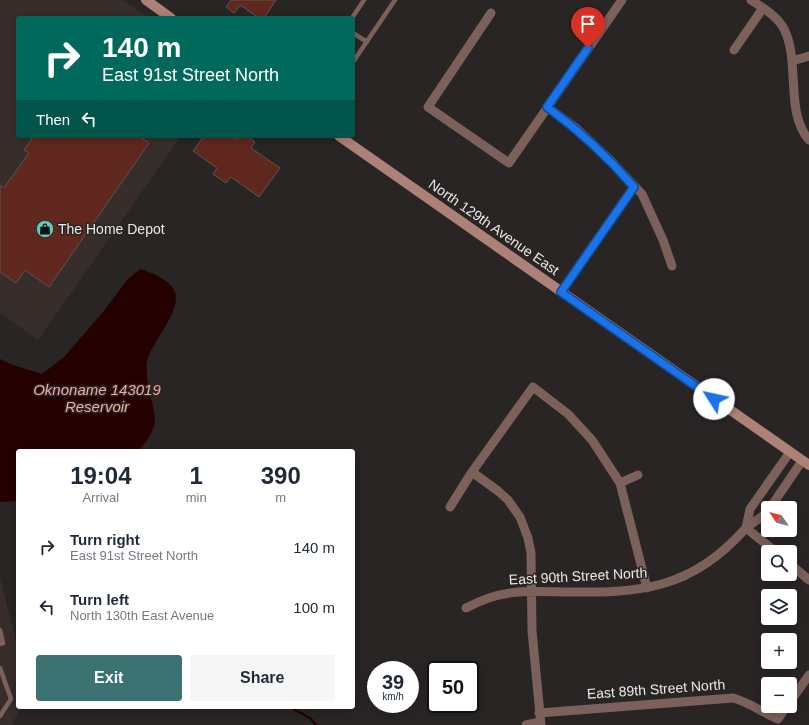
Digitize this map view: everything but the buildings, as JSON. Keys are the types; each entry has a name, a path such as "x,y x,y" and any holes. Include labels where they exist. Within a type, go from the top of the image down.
{"main road":[{"path":"146,0 168,16"},
{"name":"North 129th Avenue East","path":"343,138 806,463"}],"street":[{"path":"491,13 428,107 509,163 622,0"},
{"path":"751,0 772,15 785,31 792,61 799,122 809,140"},
{"path":"734,50 763,8"},
{"path":"792,61 809,56"},
{"path":"547,107 578,130 611,161 642,194 672,266"},
{"path":"561,292 634,187"},
{"path":"450,507 472,472 533,387 568,414 592,440 620,483 647,588"},
{"name":"East 90th Street North","path":"746,528 750,509 790,452"},
{"path":"776,501 806,463"},
{"path":"472,472 498,491 520,517 528,538 531,554 530,591 532,630 540,720 526,725"},
{"path":"620,483 638,475"},
{"name":"East 90th Street North","path":"466,608 484,598 500,594 530,591 589,592 647,588 688,576 711,562 728,548 746,528 761,518"},
{"path":"746,528 767,545"},
{"path":"797,570 809,580"},
{"path":"797,692 809,675"},
{"name":"East 89th Street North","path":"540,720 733,698 750,703 761,711"},
{"name":"East 89th Street North","path":"765,713 778,719 782,713"}],"lane":[{"path":"353,16 364,0"},
{"path":"355,59 396,0"},
{"path":"355,34 366,42"},
{"path":"0,630 4,643 0,644"},
{"path":"0,668 11,699 0,716"}],"shaded area":[{"path":"0,0 123,0 146,16 16,16 16,138 180,138 38,340 0,313"},
{"path":"0,578 16,640 16,709 21,709 11,725 0,725"}],"water":[{"name":"Oknoname 143019 Reservoir","path":"140,269 155,274 165,280 175,292 176,300 174,309 154,345 147,362 148,386 155,422 153,430 140,449 16,449 16,501 0,502 0,359 13,365 42,374 64,357 103,312 127,280"}],"waterway":[{"path":"294,709 310,718 316,725"}],"place":[{"name":"The Home Depot","path":"45,229"}],"route":[{"path":"588,48 547,107 578,130 611,161 634,187 561,292 714,399"}]}
